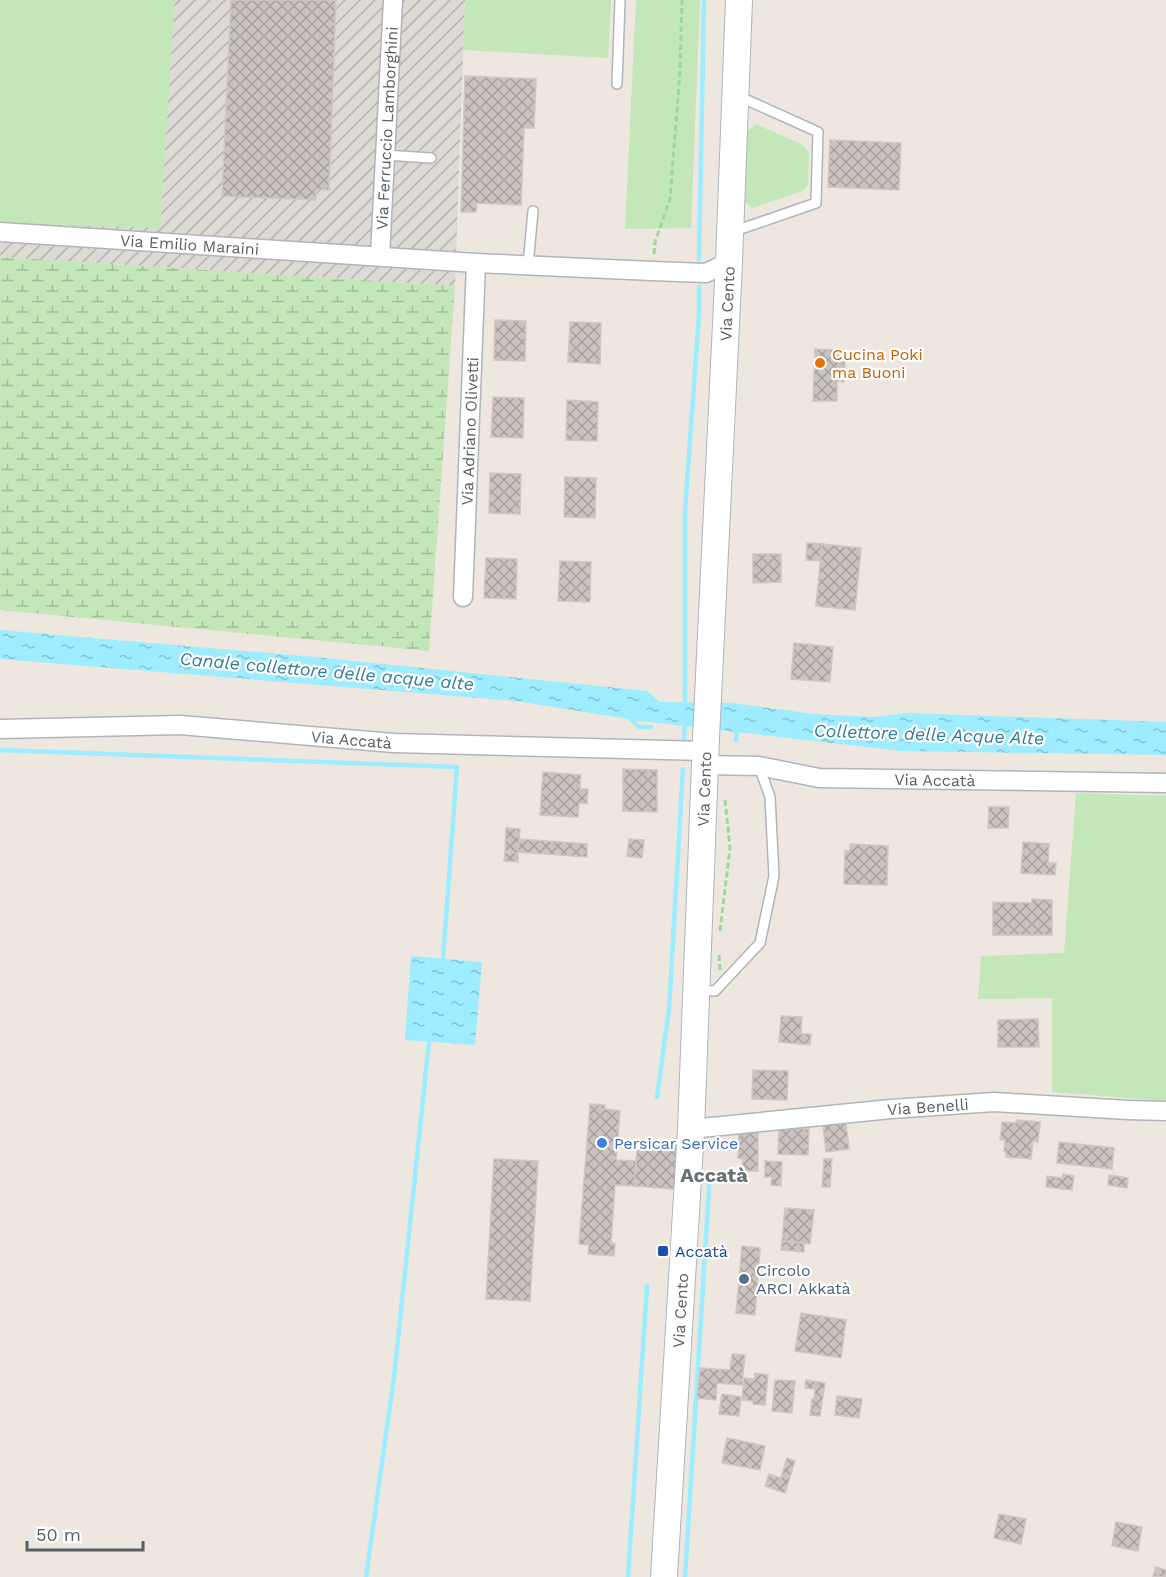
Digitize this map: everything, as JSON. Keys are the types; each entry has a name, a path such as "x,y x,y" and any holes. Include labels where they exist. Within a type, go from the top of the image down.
{"main road":[{"name":"Via Cento","path":"664,1577 691,1129 708,689 740,0"}],"street":[{"name":"Via Ferruccio Lamborghini","path":"380,256 393,0"},
{"name":"Via Emilio Maraini","path":"0,232 528,266 706,273 729,262"},
{"name":"Via Adriano Olivetti","path":"463,597 476,263"},
{"name":"Via Accatà","path":"0,729 180,725 394,743 706,751 759,766 819,778 1166,783"},
{"name":"Via Benelli","path":"691,1129 891,1109 993,1102 1166,1111"}],"lane":[{"path":"617,84 620,0"},
{"path":"730,233 816,203 818,132 735,94"},
{"path":"385,155 431,158"},
{"path":"528,266 533,211"},
{"path":"697,990 715,991 760,943 774,876 770,797 759,766"}],"path":[{"path":"652,271 655,242 670,199 680,71 682,0"}],"shaded area":[{"path":"0,0 465,0 455,286 0,257"}],"green space":[{"path":"0,0 175,0 160,228 0,223"},
{"path":"465,0 611,0 608,58 463,50"},
{"path":"636,0 700,0 691,228 625,229"},
{"path":"756,124 803,145 809,152 808,185 803,191 752,208 744,201 747,132"},
{"path":"0,257 455,286 429,651 0,610"},
{"path":"1076,793 1166,796 1166,1101 1052,1092 1052,998 978,999 981,956 1064,953"}],"water":[{"path":"0,630 315,657 647,691 660,702 732,703 814,714 874,717 905,713 1166,722 1166,755 901,751 641,721 516,701 0,659"},
{"path":"411,956 482,962 475,1045 405,1040"}],"building":[{"path":"231,0 336,0 329,190 316,189 316,200 222,196"},
{"path":"465,76 536,79 534,128 524,128 521,205 477,203 476,212 461,212"},
{"path":"830,140 901,143 899,190 828,187"},
{"path":"495,320 526,321 525,361 494,360"},
{"path":"570,322 601,323 600,364 568,362"},
{"path":"815,349 839,350 839,362 845,362 844,382 837,381 837,401 813,401"},
{"path":"493,397 524,398 523,438 491,437"},
{"path":"567,400 598,402 597,441 566,440"},
{"path":"490,473 521,474 520,514 489,513"},
{"path":"565,477 596,478 595,518 564,517"},
{"path":"807,543 822,544 821,561 806,560"},
{"path":"822,544 861,548 855,610 816,606"},
{"path":"753,554 781,554 781,582 753,583"},
{"path":"486,558 517,559 516,599 484,598"},
{"path":"560,561 591,562 590,602 558,601"},
{"path":"794,643 833,647 830,682 791,679"},
{"path":"623,769 657,770 657,812 623,811"},
{"path":"543,772 581,775 580,789 588,789 587,804 579,803 578,817 540,815"},
{"path":"989,807 1009,807 1008,828 988,828"},
{"path":"506,828 520,829 518,853 505,852"},
{"path":"519,839 587,844 587,857 518,852"},
{"path":"629,839 644,840 642,858 627,856"},
{"path":"1023,842 1049,844 1048,863 1056,863 1055,875 1021,873"},
{"path":"850,844 888,846 887,885 844,884 845,851 850,851"},
{"path":"505,852 518,853 518,862 504,861"},
{"path":"1032,899 1052,900 1052,935 993,935 993,902 1032,903"},
{"path":"781,1016 802,1017 801,1034 811,1034 810,1045 779,1042"},
{"path":"1038,1019 1039,1047 998,1047 998,1020"},
{"path":"753,1070 788,1071 787,1100 752,1099"},
{"path":"590,1104 605,1105 605,1109 620,1111 616,1160 636,1161 634,1186 615,1185 611,1243 615,1244 614,1256 588,1254 589,1245 579,1244"},
{"path":"1017,1120 1040,1122 1038,1142 1033,1141 1031,1159 1006,1157 1005,1140 1000,1140 1002,1122 1016,1123"},
{"path":"846,1123 849,1149 826,1152 823,1125"},
{"path":"779,1128 809,1129 808,1155 778,1154"},
{"path":"739,1132 758,1132 758,1171 742,1171 743,1159 738,1158"},
{"path":"1059,1142 1114,1148 1112,1169 1057,1163"},
{"path":"651,1143 677,1145 674,1189 634,1186 637,1149 651,1150"},
{"path":"494,1159 538,1161 530,1301 486,1299"},
{"path":"824,1159 832,1159 830,1187 822,1187"},
{"path":"765,1161 782,1162 781,1186 771,1185 772,1177 765,1177"},
{"path":"1063,1174 1074,1176 1072,1190 1046,1187 1047,1176 1062,1178"},
{"path":"1109,1175 1128,1178 1127,1188 1108,1185"},
{"path":"785,1208 814,1210 810,1244 782,1241"},
{"path":"782,1241 804,1243 804,1252 781,1250"},
{"path":"742,1246 760,1248 755,1315 736,1313"},
{"path":"801,1313 846,1320 841,1358 795,1351"},
{"path":"732,1354 745,1355 742,1385 717,1383 716,1400 697,1398 700,1368 730,1370"},
{"path":"755,1373 768,1375 765,1405 742,1400 744,1378 755,1379"},
{"path":"775,1380 795,1381 792,1413 772,1411"},
{"path":"806,1380 825,1383 820,1416 810,1415 815,1389 805,1388"},
{"path":"722,1394 741,1397 739,1416 719,1414"},
{"path":"837,1396 862,1399 859,1418 835,1415"},
{"path":"727,1438 765,1446 760,1470 722,1463"},
{"path":"787,1458 795,1461 785,1493 765,1486 769,1474 781,1478"},
{"path":"999,1514 1026,1519 1021,1544 994,1538"},
{"path":"1116,1522 1142,1527 1138,1551 1112,1546"},
{"path":"1156,1567 1166,1570 1166,1577 1153,1576"}],"waterway":[{"path":"699,259 704,0"},
{"path":"685,706 685,510 699,316 699,287"},
{"path":"628,716 639,727 651,727"},
{"path":"684,741 685,720"},
{"path":"736,740 737,727"},
{"path":"0,750 457,767 443,959"},
{"path":"657,1097 669,1009 683,769"},
{"path":"366,1577 394,1377 429,1042"},
{"path":"685,1577 710,1172"},
{"path":"628,1577 647,1286"}],"place":[{"name":"Cucina Poki ma Buoni","path":"820,363"},
{"name":"Persicar Service","path":"602,1143"},
{"name":"Accatà","path":"663,1251"},
{"name":"Circolo ARCI Akkatà","path":"744,1279"}],"district":[{"name":"Accatà","path":"714,1175"}],"water label":[{"name":"Canale collettore delle acque alte","path":"327,671"},
{"name":"Collettore delle Acque Alte","path":"929,734"}]}
